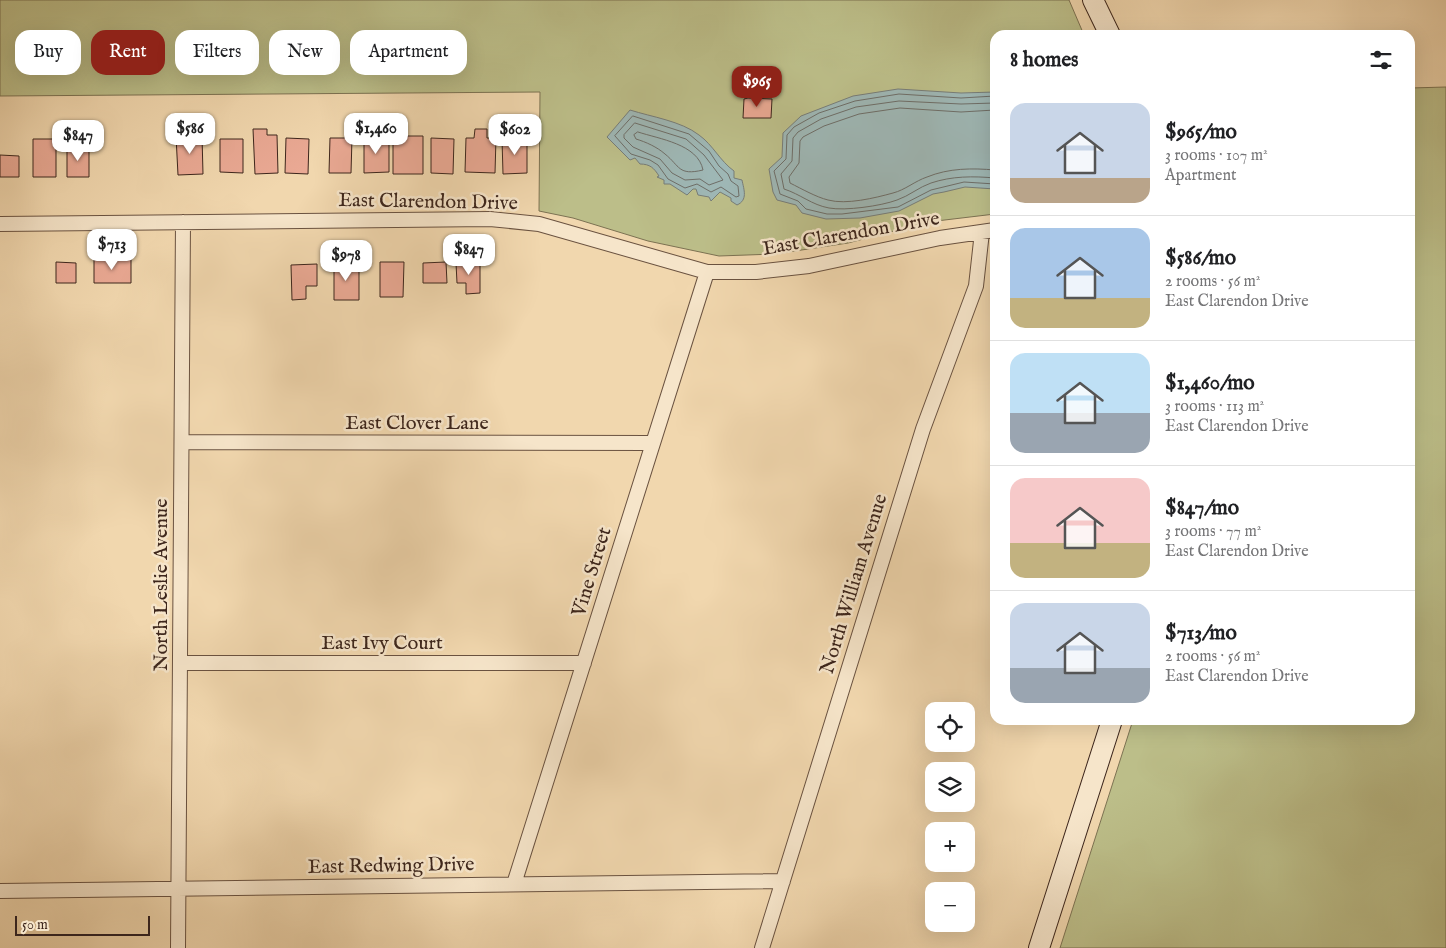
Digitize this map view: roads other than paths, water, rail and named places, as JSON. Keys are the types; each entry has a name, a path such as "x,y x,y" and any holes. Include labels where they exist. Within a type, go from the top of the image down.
{"main road":[{"path":"1093,0 1107,30"},
{"path":"1040,948 1110,725"}],"street":[{"name":"East Clarendon Drive","path":"0,224 500,220 539,224 707,272 756,272 809,266 940,238 989,231"},
{"name":"North Leslie Avenue","path":"178,948 183,222"},
{"name":"North William Avenue","path":"762,948 923,429 976,286 989,231"},
{"name":"Vine Street","path":"514,884 707,272"},
{"name":"East Clover Lane","path":"182,442 653,443"},
{"name":"East Ivy Court","path":"180,663 584,663"},
{"name":"East Redwing Drive","path":"0,890 783,881"}],"water":[{"path":"898,89 961,93 990,92 990,189 965,187 933,194 899,211 860,218 826,219 802,213 796,205 777,200 773,192 769,169 782,157 783,133 801,116 853,96"},
{"path":"630,110 684,126 699,135 734,171 734,178 742,180 744,187 743,200 737,205 731,201 731,198 720,192 711,201 709,197 698,195 696,189 693,189 687,195 670,184 664,184 664,180 657,177 659,176 651,167 640,164 635,158 630,160 607,137"}]}
